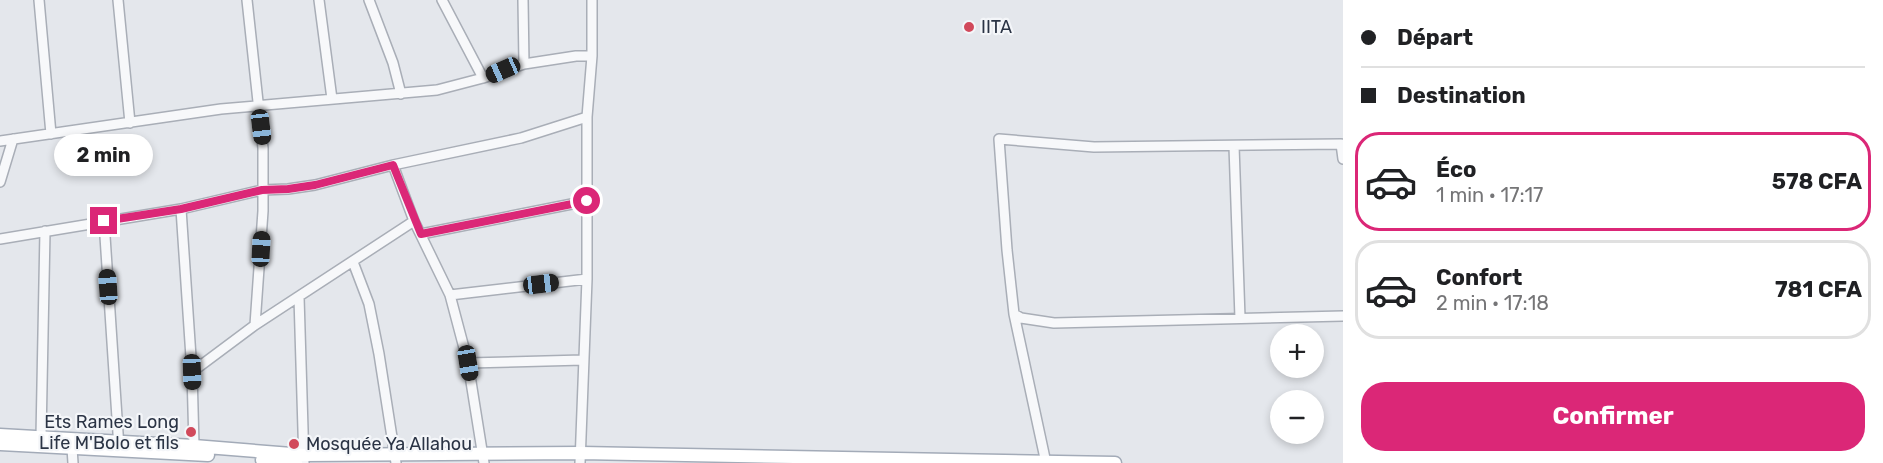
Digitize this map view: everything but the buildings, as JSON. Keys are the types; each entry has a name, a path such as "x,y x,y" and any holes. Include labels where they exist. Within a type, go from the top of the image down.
{"main road":[{"path":"0,435 301,460 668,456 1114,463"},
{"path":"0,444 72,448 194,446 301,460"}],"street":[{"path":"39,0 51,134"},
{"path":"118,0 130,123"},
{"path":"247,0 263,148 263,211 255,325"},
{"path":"320,0 332,99"},
{"path":"369,0 393,63 401,94"},
{"path":"442,0 483,78"},
{"path":"523,0 524,64"},
{"path":"580,458 587,279 587,117 592,56 592,0"},
{"path":"0,141 258,106 437,90 524,64 576,56 592,56"},
{"path":"0,239 181,209 262,190 315,185 393,165 521,138 587,117"},
{"path":"0,182 13,139"},
{"path":"1046,462 1014,314 999,140 1094,147 1341,144 1343,159"},
{"path":"1234,146 1240,318"},
{"path":"393,165 414,221 450,295 468,363 483,459"},
{"path":"421,234 587,201"},
{"path":"181,209 192,372 194,446"},
{"path":"104,221 119,446"},
{"path":"192,372 255,325 414,221"},
{"path":"41,437 45,231"},
{"path":"352,262 369,304 396,459"},
{"path":"450,295 587,279"},
{"path":"299,297 301,460"},
{"path":"1014,314 1021,318 1054,323 1343,316"},
{"path":"468,363 583,360"},
{"path":"72,448 73,463"}],"place":[{"name":"IITA","path":"969,27"},
{"name":"Ets Rames Long Life M'Bolo et fils","path":"191,432"},
{"name":"Mosquée Ya Allahou","path":"294,444"}],"route":[{"path":"104,221 181,209 262,190 315,185 393,165 421,234 587,201"}]}
